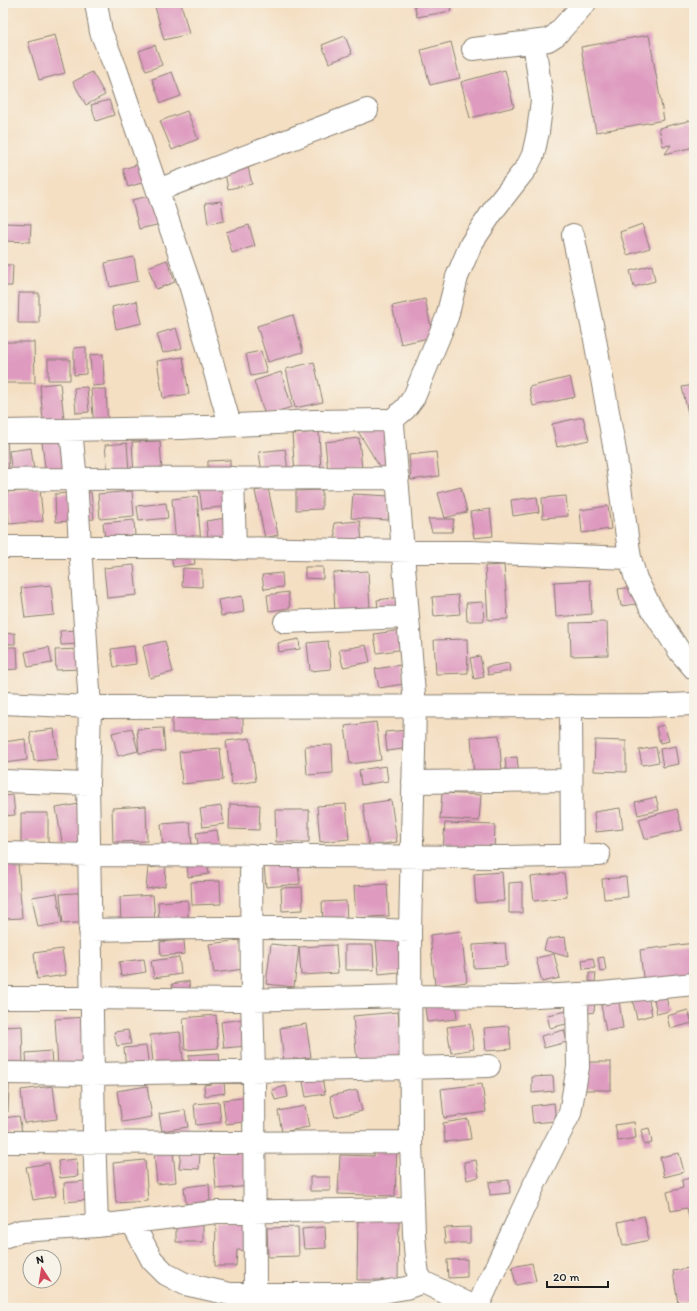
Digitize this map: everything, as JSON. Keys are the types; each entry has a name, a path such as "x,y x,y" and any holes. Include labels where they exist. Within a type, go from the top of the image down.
{"street":[{"path":"96,3 101,32 116,69 191,288 230,425"},
{"path":"473,49 548,40 556,35 585,3"},
{"path":"3,431 181,428 313,421 391,421 405,409 414,397 447,317 457,277 471,244 533,155 538,132 542,100 534,42"},
{"path":"158,190 367,110"},
{"path":"573,235 594,334 615,451 630,558 636,579 650,606 680,652 694,668"},
{"path":"391,421 394,428 414,707 410,931 410,1068 413,1209 418,1274 423,1282 477,1308 535,1183 570,1113 578,1067 577,994"},
{"path":"71,430 76,480 90,707 88,784 94,1143 97,1226"},
{"path":"233,478 235,549"},
{"path":"3,480 398,478"},
{"path":"3,547 165,547 471,552 630,558"},
{"path":"285,622 407,617"},
{"path":"3,702 90,707 645,706 694,704"},
{"path":"571,706 572,855"},
{"path":"412,782 571,780"},
{"path":"3,781 88,784"},
{"path":"3,853 89,855 505,857 598,855"},
{"path":"251,855 255,1295"},
{"path":"90,930 252,928 410,931"},
{"path":"3,998 252,999 410,996 515,997 577,994 694,984"},
{"path":"3,1073 93,1074 488,1066"},
{"path":"3,1142 411,1142"},
{"path":"3,1236 21,1231 97,1226 217,1212 413,1209"},
{"path":"132,1222 152,1260 166,1274 185,1284 230,1294 371,1294 406,1288 423,1282"}],"building":[{"path":"154,3 181,3 189,34 164,40"},
{"path":"414,3 449,3 451,11 417,17"},
{"path":"55,35 65,73 39,80 28,42"},
{"path":"649,35 664,120 596,132 581,47"},
{"path":"345,36 352,54 329,63 322,45"},
{"path":"451,42 460,78 430,85 421,50"},
{"path":"155,45 162,65 146,71 139,51"},
{"path":"505,70 514,107 470,118 461,82"},
{"path":"92,72 105,95 86,105 73,82"},
{"path":"172,72 181,96 161,103 152,79"},
{"path":"109,100 114,115 96,121 91,105"},
{"path":"187,111 198,139 172,150 160,121"},
{"path":"692,120 694,130 694,147 665,154 671,145 663,146 659,128"},
{"path":"146,162 152,180 128,187 123,169"},
{"path":"247,163 252,184 228,189 224,168"},
{"path":"153,195 161,224 139,229 132,200"},
{"path":"221,201 224,221 208,224 205,203"},
{"path":"5,223 31,224 30,242 4,241"},
{"path":"642,224 650,248 627,255 620,232"},
{"path":"249,225 255,246 232,253 226,232"},
{"path":"134,257 138,281 110,287 105,263"},
{"path":"167,260 175,282 156,289 148,267"},
{"path":"3,265 13,265 12,286 3,286"},
{"path":"652,265 655,281 634,287 630,271"},
{"path":"19,293 39,293 39,323 18,323"},
{"path":"425,299 433,337 401,344 392,306"},
{"path":"137,301 142,323 116,329 112,307"},
{"path":"293,315 303,352 268,362 257,326"},
{"path":"176,328 182,348 163,353 157,334"},
{"path":"3,342 34,342 35,383 3,383"},
{"path":"86,347 86,374 74,375 74,348"},
{"path":"261,351 267,373 251,376 246,354"},
{"path":"103,354 104,385 92,386 90,355"},
{"path":"183,357 189,394 163,398 157,361"},
{"path":"48,359 70,359 70,380 48,380"},
{"path":"314,362 323,402 295,408 286,369"},
{"path":"281,372 292,407 265,415 254,381"},
{"path":"570,377 575,397 533,406 529,387"},
{"path":"60,383 64,419 43,421 40,385"},
{"path":"694,385 694,412 688,413 682,387"},
{"path":"87,387 89,412 76,413 74,388"},
{"path":"91,389 106,389 108,428 94,429"},
{"path":"583,417 589,440 557,447 552,424"},
{"path":"384,427 391,442 384,474 356,428"},
{"path":"319,432 321,472 295,474 292,434"},
{"path":"3,436 7,436 9,476 3,477"},
{"path":"359,438 362,469 328,472 325,442"},
{"path":"65,439 69,473 46,476 42,442"},
{"path":"160,441 162,473 134,475 132,442"},
{"path":"127,443 129,471 108,473 105,445"},
{"path":"31,448 34,471 12,474 9,451"},
{"path":"285,449 288,471 262,474 259,452"},
{"path":"436,452 439,476 411,480 409,455"},
{"path":"230,460 230,474 208,475 208,461"},
{"path":"229,484 231,506 202,509 199,488"},
{"path":"461,487 467,512 445,518 438,493"},
{"path":"268,488 278,535 265,538 255,491"},
{"path":"40,489 43,521 9,524 6,492"},
{"path":"322,490 322,509 296,510 296,491"},
{"path":"132,491 134,516 100,519 98,494"},
{"path":"91,492 94,519 82,520 79,493"},
{"path":"69,493 71,521 56,522 55,494"},
{"path":"353,494 390,496 388,520 351,518"},
{"path":"197,496 201,543 176,545 172,499"},
{"path":"566,496 568,516 543,518 542,498"},
{"path":"537,497 539,512 513,516 511,500"},
{"path":"166,503 168,518 139,521 137,506"},
{"path":"608,506 611,529 582,533 580,510"},
{"path":"490,509 493,536 474,538 470,512"},
{"path":"226,518 228,544 209,546 206,521"},
{"path":"428,519 454,519 452,532 432,532"},
{"path":"134,520 135,536 105,539 103,523"},
{"path":"360,521 362,542 336,544 334,523"},
{"path":"193,550 195,564 173,567 171,553"},
{"path":"134,565 137,595 107,598 104,568"},
{"path":"504,565 508,619 488,620 485,566"},
{"path":"305,567 323,567 323,579 305,578"},
{"path":"183,568 202,569 202,587 182,586"},
{"path":"368,571 370,611 335,613 333,573"},
{"path":"282,573 283,587 264,589 262,575"},
{"path":"590,580 592,614 556,617 554,582"},
{"path":"51,585 54,615 25,618 21,588"},
{"path":"634,587 636,604 621,606 618,589"},
{"path":"288,592 290,608 269,611 267,595"},
{"path":"458,595 460,614 434,616 432,597"},
{"path":"242,596 244,612 221,616 218,600"},
{"path":"401,597 403,612 379,614 377,600"},
{"path":"483,602 484,621 467,621 466,603"},
{"path":"607,622 608,655 571,656 570,623"},
{"path":"77,630 78,644 61,645 60,631"},
{"path":"402,630 405,649 377,653 374,634"},
{"path":"15,633 15,644 3,644 3,634"},
{"path":"299,639 300,649 279,652 278,643"},
{"path":"467,639 468,673 436,674 434,640"},
{"path":"165,641 173,672 150,678 143,646"},
{"path":"328,641 331,669 310,671 307,643"},
{"path":"366,645 370,662 343,667 339,650"},
{"path":"134,646 136,664 114,667 111,649"},
{"path":"3,647 17,647 18,669 3,670"},
{"path":"49,647 52,663 28,667 25,652"},
{"path":"80,649 81,669 56,670 55,650"},
{"path":"480,656 484,677 474,679 470,658"},
{"path":"509,663 510,671 488,675 487,667"},
{"path":"401,665 404,684 379,688 375,669"},
{"path":"172,714 243,714 243,733 172,733"},
{"path":"376,722 381,760 350,764 345,726"},
{"path":"664,725 669,741 660,743 656,727"},
{"path":"132,728 138,751 118,756 112,733"},
{"path":"163,728 165,751 139,753 137,729"},
{"path":"54,729 58,759 34,761 30,732"},
{"path":"409,730 411,748 387,751 385,732"},
{"path":"499,735 502,772 474,775 471,737"},
{"path":"250,738 256,781 232,785 226,741"},
{"path":"25,739 27,760 4,763 3,742"},
{"path":"595,740 626,741 626,772 594,771"},
{"path":"332,745 333,773 307,775 305,746"},
{"path":"676,746 679,764 663,767 660,749"},
{"path":"656,747 659,762 642,765 639,750"},
{"path":"220,748 223,780 182,784 179,752"},
{"path":"517,757 519,777 507,779 505,758"},
{"path":"386,766 388,781 361,785 359,770"},
{"path":"442,793 481,795 479,821 440,819"},
{"path":"13,795 15,815 3,816 3,796"},
{"path":"656,797 659,810 638,815 635,802"},
{"path":"391,800 397,842 369,846 363,804"},
{"path":"79,804 86,843 63,847 56,808"},
{"path":"230,804 260,805 259,830 229,829"},
{"path":"346,804 349,839 320,842 317,806"},
{"path":"146,806 147,841 113,842 112,808"},
{"path":"221,806 224,824 203,827 200,809"},
{"path":"620,808 623,829 596,832 594,812"},
{"path":"677,809 682,830 645,839 639,819"},
{"path":"275,810 309,810 309,842 276,842"},
{"path":"21,813 48,813 48,843 21,843"},
{"path":"190,822 192,846 163,848 161,824"},
{"path":"445,823 495,825 494,853 443,850"},
{"path":"217,830 220,851 200,854 196,833"},
{"path":"207,859 209,874 188,877 187,861"},
{"path":"18,863 22,918 3,919 3,864"},
{"path":"298,863 300,884 266,887 264,866"},
{"path":"166,866 165,886 146,889 148,868"},
{"path":"502,872 504,901 476,903 474,874"},
{"path":"564,873 567,897 534,901 531,877"},
{"path":"626,877 628,897 604,899 602,879"},
{"path":"220,881 221,904 192,905 191,882"},
{"path":"522,882 522,913 509,913 509,883"},
{"path":"387,884 389,916 356,918 354,886"},
{"path":"302,887 303,910 282,911 281,888"},
{"path":"88,892 90,922 63,924 60,894"},
{"path":"57,893 62,923 38,927 32,897"},
{"path":"153,895 155,921 121,922 120,897"},
{"path":"188,900 188,925 159,926 158,902"},
{"path":"346,901 347,923 323,924 322,902"},
{"path":"461,931 467,982 435,986 430,935"},
{"path":"565,937 568,957 544,950 547,939"},
{"path":"404,938 408,971 379,974 376,941"},
{"path":"184,940 185,954 161,956 160,942"},
{"path":"240,940 244,969 214,973 209,944"},
{"path":"505,943 507,966 474,968 473,945"},
{"path":"694,943 694,980 644,986 640,950"},
{"path":"271,944 299,947 294,987 266,984"},
{"path":"336,945 338,973 301,975 299,947"},
{"path":"345,945 373,945 374,970 345,970"},
{"path":"62,949 66,975 37,979 34,953"},
{"path":"554,954 560,978 542,982 536,958"},
{"path":"179,957 181,974 154,978 151,961"},
{"path":"604,957 606,971 600,972 598,958"},
{"path":"593,958 595,968 583,969 582,960"},
{"path":"144,959 146,972 121,976 119,962"},
{"path":"589,973 596,973 595,982 589,981"},
{"path":"189,981 190,992 174,995 172,984"},
{"path":"648,995 652,1015 637,1019 632,998"},
{"path":"666,996 669,1011 657,1014 654,999"},
{"path":"585,1000 595,1001 594,1012 584,1014"},
{"path":"619,1002 623,1028 606,1031 601,1005"},
{"path":"456,1005 457,1019 427,1022 425,1008"},
{"path":"688,1010 692,1023 670,1029 667,1016"},
{"path":"567,1011 570,1023 550,1028 547,1015"},
{"path":"398,1012 402,1059 357,1063 353,1016"},
{"path":"216,1015 218,1048 185,1050 183,1018"},
{"path":"87,1017 90,1065 58,1067 55,1019"},
{"path":"244,1019 248,1046 224,1048 221,1022"},
{"path":"306,1024 311,1057 284,1061 280,1028"},
{"path":"470,1024 474,1049 451,1053 447,1027"},
{"path":"22,1026 23,1065 7,1066 7,1052 3,1052 3,1027"},
{"path":"509,1026 511,1049 486,1051 484,1028"},
{"path":"128,1030 131,1044 117,1046 114,1032"},
{"path":"564,1030 567,1042 544,1048 541,1036"},
{"path":"180,1032 184,1067 154,1070 150,1035"},
{"path":"146,1046 149,1067 126,1069 124,1048"},
{"path":"51,1051 52,1067 27,1069 26,1053"},
{"path":"219,1053 220,1066 189,1067 189,1055"},
{"path":"584,1062 611,1062 611,1090 583,1090"},
{"path":"553,1076 554,1091 532,1093 532,1077"},
{"path":"322,1078 325,1094 306,1097 303,1082"},
{"path":"224,1082 225,1093 205,1096 204,1085"},
{"path":"482,1084 486,1112 444,1118 441,1089"},
{"path":"3,1085 9,1085 8,1112 3,1113"},
{"path":"53,1086 57,1119 24,1123 21,1090"},
{"path":"147,1086 152,1117 122,1122 117,1091"},
{"path":"286,1086 288,1097 275,1100 272,1090"},
{"path":"357,1090 362,1111 335,1117 330,1096"},
{"path":"250,1097 253,1121 226,1124 223,1100"},
{"path":"219,1102 221,1122 196,1125 194,1104"},
{"path":"554,1103 556,1121 533,1123 531,1106"},
{"path":"305,1106 309,1127 282,1132 278,1111"},
{"path":"185,1110 188,1127 162,1131 159,1114"},
{"path":"19,1116 22,1132 3,1136 3,1118"},
{"path":"468,1119 471,1139 445,1142 443,1123"},
{"path":"634,1122 636,1138 618,1141 615,1125"},
{"path":"649,1128 652,1143 644,1145 641,1130"},
{"path":"375,1147 397,1148 395,1196 338,1194 340,1155 374,1156"},
{"path":"248,1150 251,1186 216,1189 213,1153"},
{"path":"173,1151 176,1182 157,1184 154,1153"},
{"path":"181,1152 200,1153 199,1169 179,1168"},
{"path":"679,1153 684,1172 664,1177 660,1157"},
{"path":"76,1159 78,1176 60,1178 58,1161"},
{"path":"145,1160 148,1201 116,1203 113,1163"},
{"path":"476,1160 479,1177 467,1180 464,1162"},
{"path":"49,1163 56,1196 33,1200 26,1167"},
{"path":"310,1177 330,1177 330,1191 310,1191"},
{"path":"694,1177 694,1217 689,1218 687,1208 671,1211 667,1192 683,1188 682,1180"},
{"path":"509,1180 510,1193 490,1195 489,1182"},
{"path":"86,1181 88,1200 65,1202 64,1183"},
{"path":"209,1184 210,1201 186,1204 184,1187"},
{"path":"358,1215 399,1216 398,1280 357,1280"},
{"path":"644,1216 649,1240 623,1246 618,1222"},
{"path":"176,1220 203,1220 203,1242 176,1242"},
{"path":"216,1222 249,1222 249,1251 237,1250 236,1266 215,1266"},
{"path":"298,1227 299,1256 268,1257 267,1228"},
{"path":"325,1227 326,1248 304,1249 302,1229"},
{"path":"470,1227 470,1243 445,1243 444,1228"},
{"path":"467,1259 467,1277 448,1278 447,1260"},
{"path":"532,1263 536,1281 516,1285 512,1267"},
{"path":"694,1267 694,1301 678,1304 673,1271"},
{"path":"217,1305 218,1308 199,1308 199,1307"}]}
